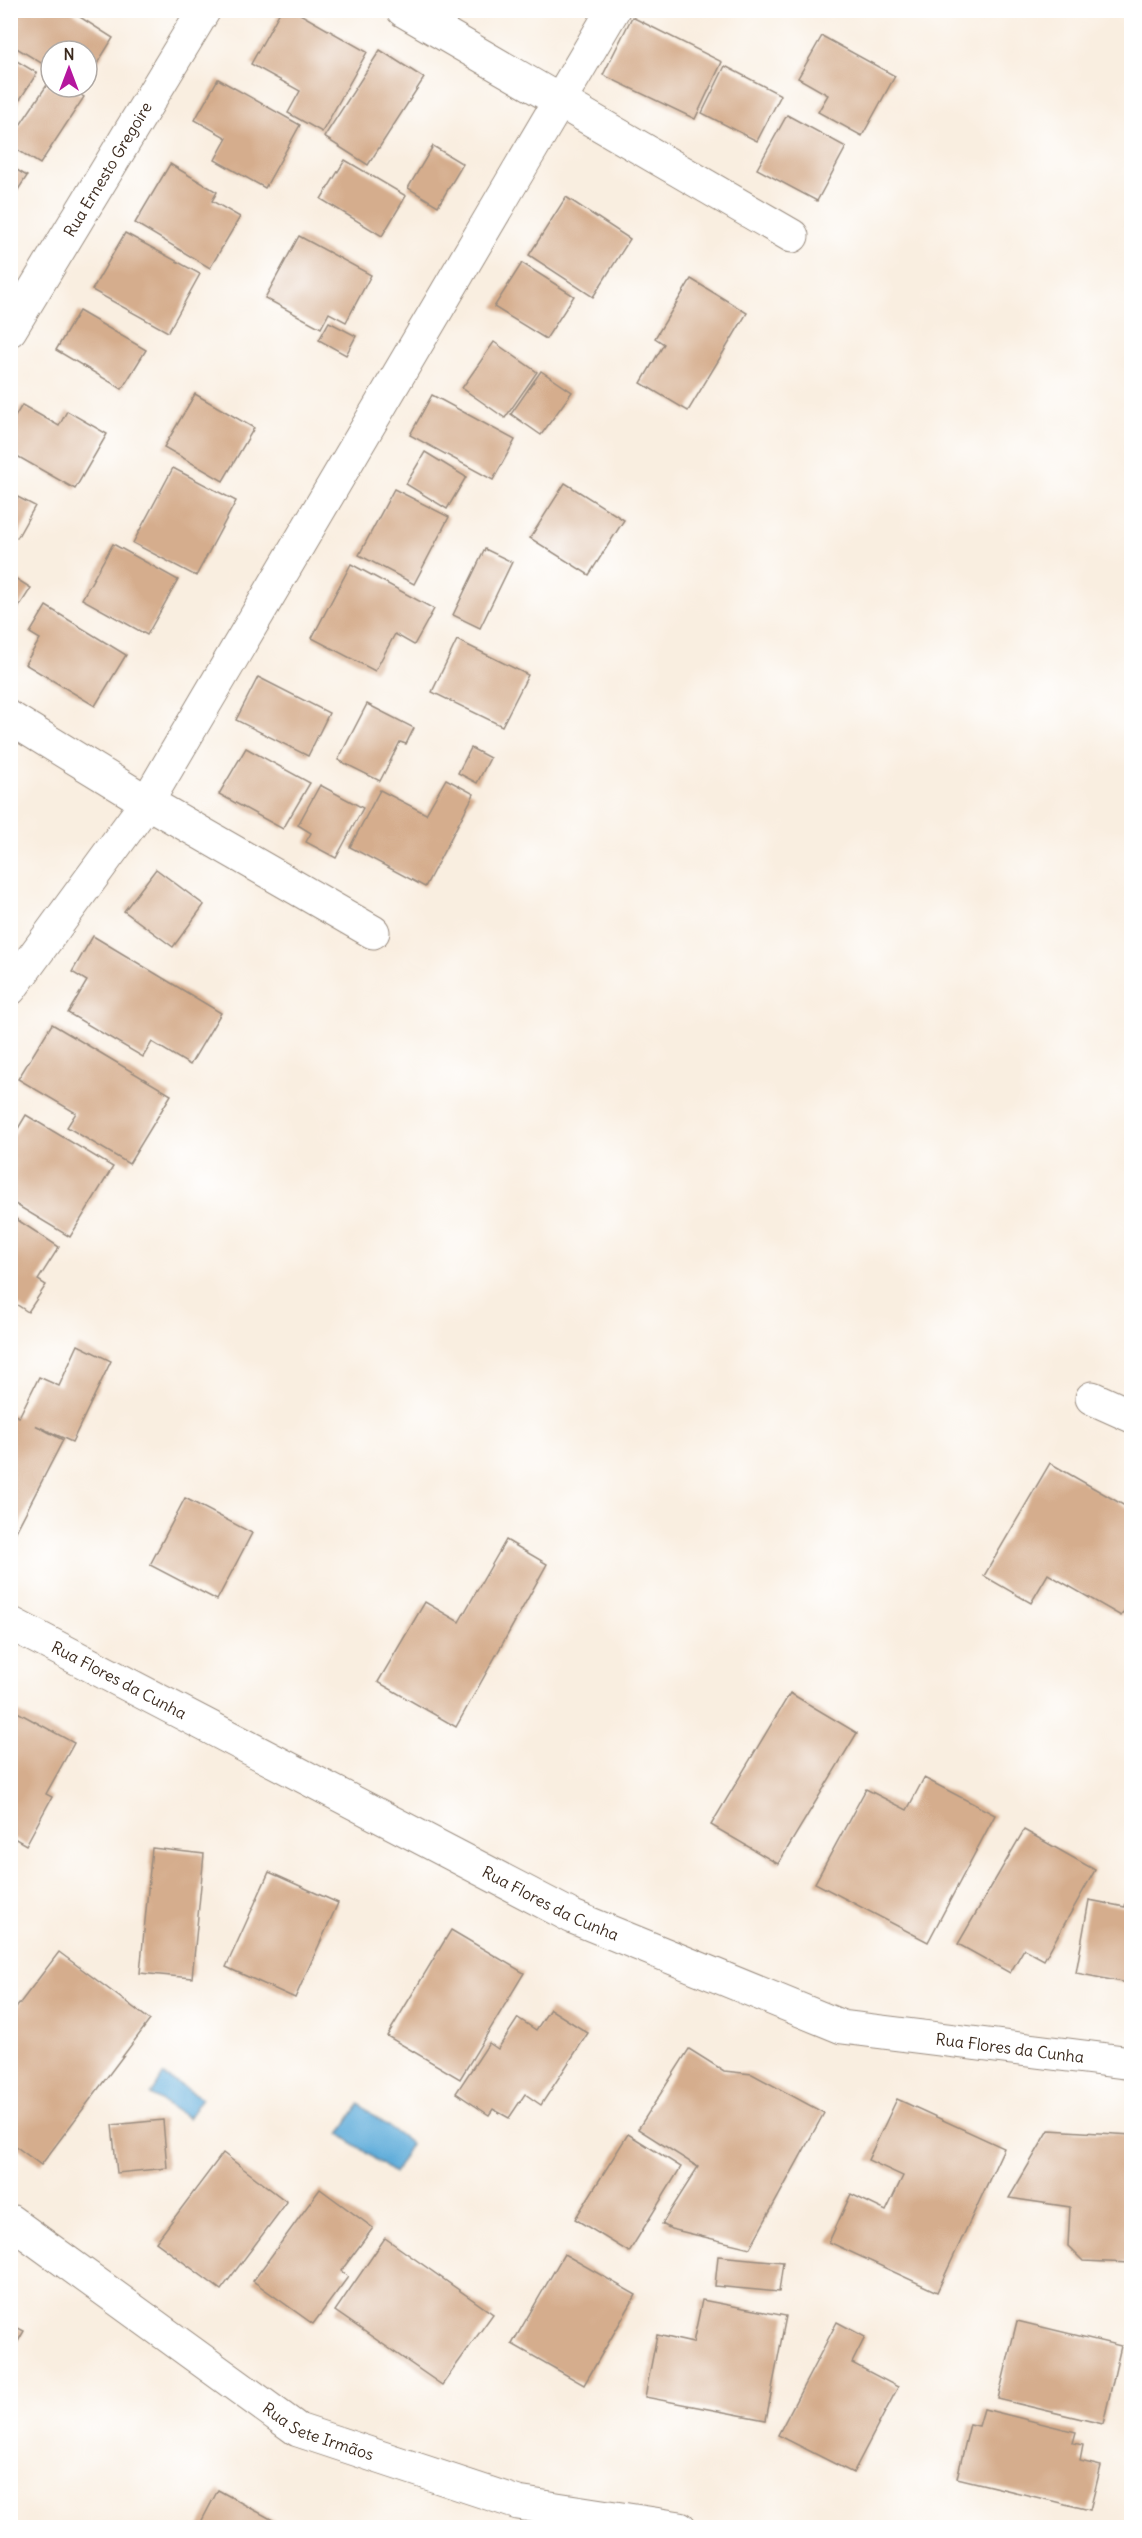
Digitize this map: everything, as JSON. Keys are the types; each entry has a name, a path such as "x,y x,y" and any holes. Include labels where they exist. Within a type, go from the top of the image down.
{"street":[{"name":"Rua Ernesto Gregoire","path":"10,330 204,10"},
{"path":"403,10 792,236"},
{"path":"10,989 147,802 613,10"},
{"path":"10,718 147,802 373,932"},
{"path":"1092,1398 1131,1416"},
{"name":"Rua Flores da Cunha","path":"10,1623 573,1917 842,2027 1131,2063"},
{"name":"Rua Sete Irmãos","path":"10,2221 298,2430 518,2503 680,2528"}],"water":[{"path":"163,2075 202,2098 188,2118 151,2095"},
{"path":"359,2104 411,2144 394,2173 340,2134"}],"building":[{"path":"10,10 69,10 113,38 99,61 99,39 39,39 39,62 10,44"},
{"path":"281,10 293,10 367,52 322,132 288,113 300,91 251,64"},
{"path":"632,17 722,62 695,119 603,75"},
{"path":"822,36 895,76 862,136 818,112 828,95 798,78"},
{"path":"380,50 424,78 368,165 324,137"},
{"path":"10,57 37,73 10,115"},
{"path":"725,66 781,95 757,141 702,113"},
{"path":"218,79 300,125 265,188 215,160 227,138 195,120"},
{"path":"39,97 39,99 83,99 40,164 10,145 10,140"},
{"path":"787,115 846,147 817,201 757,169"},
{"path":"433,146 463,164 438,206 408,188"},
{"path":"345,160 406,196 382,236 321,199"},
{"path":"170,164 217,192 212,201 240,217 210,268 135,223"},
{"path":"10,166 27,176 10,202"},
{"path":"566,197 630,239 593,297 529,255"},
{"path":"125,233 200,274 168,332 92,290"},
{"path":"299,236 371,275 346,322 329,313 321,328 265,298"},
{"path":"522,263 574,296 546,339 494,307"},
{"path":"691,279 747,313 688,411 641,383 664,344 655,338"},
{"path":"79,311 146,350 122,389 56,350"},
{"path":"329,322 356,336 346,355 319,340"},
{"path":"494,342 537,372 505,418 462,388"},
{"path":"541,371 572,392 541,435 511,414"},
{"path":"195,394 254,428 223,481 164,447"},
{"path":"432,395 515,440 493,480 410,435"},
{"path":"22,405 59,426 67,411 107,434 75,489 10,452 10,425"},
{"path":"425,452 466,477 447,509 406,484"},
{"path":"173,468 236,501 196,576 133,543"},
{"path":"565,483 624,520 589,575 530,538"},
{"path":"394,489 449,517 414,584 359,555"},
{"path":"10,493 35,506 17,538 10,534"},
{"path":"113,544 178,580 147,635 82,599"},
{"path":"485,549 512,562 480,628 453,615"},
{"path":"351,564 434,609 414,645 395,634 375,671 312,638"},
{"path":"10,575 31,588 10,621"},
{"path":"46,606 126,655 95,706 25,664 40,639 30,633"},
{"path":"457,640 528,675 502,726 432,692"},
{"path":"258,677 329,713 308,756 236,720"},
{"path":"367,704 414,728 406,744 400,742 380,781 338,760"},
{"path":"246,748 310,783 283,829 219,794"},
{"path":"471,748 490,758 477,783 458,773"},
{"path":"446,779 474,794 425,887 350,847 380,790 426,814"},
{"path":"320,785 363,808 336,858 306,842 311,833 298,825"},
{"path":"156,869 204,905 173,947 124,911"},
{"path":"93,936 221,1013 190,1065 152,1042 143,1057 68,1013 87,981 72,972"},
{"path":"52,1024 171,1095 129,1164 67,1127 76,1113 18,1079"},
{"path":"26,1115 113,1167 70,1237 10,1201 10,1142"},
{"path":"10,1215 59,1247 38,1280 46,1285 28,1312 10,1300"},
{"path":"78,1345 111,1361 72,1442 35,1425 63,1440 10,1543 10,1413 19,1417 39,1377 59,1386"},
{"path":"1050,1463 1132,1510 1132,1598 1121,1616 1048,1574 1031,1603 984,1576"},
{"path":"185,1498 252,1533 217,1600 150,1565"},
{"path":"506,1540 547,1564 456,1727 378,1682 425,1602 459,1622"},
{"path":"790,1693 857,1733 778,1864 711,1825"},
{"path":"10,1708 74,1743 46,1794 52,1797 26,1845 14,1838 10,1844"},
{"path":"924,1778 995,1815 928,1942 815,1883 866,1789 907,1810"},
{"path":"1024,1830 1095,1870 1044,1960 1024,1949 1010,1973 958,1944"},
{"path":"152,1848 204,1854 192,1978 140,1973"},
{"path":"269,1872 338,1903 295,1998 226,1967"},
{"path":"1130,1877 1132,1984 1076,1973 1089,1900 1125,1907"},
{"path":"451,1930 524,1973 460,2079 387,2036"},
{"path":"59,1952 150,2020 41,2165 10,2142 10,2016"},
{"path":"550,2009 588,2033 541,2105 525,2094 509,2118 493,2109 489,2115 456,2093 489,2043 498,2049 518,2018 536,2030"},
{"path":"689,2049 724,2071 752,2074 824,2113 750,2248 671,2229 662,2224 698,2167 638,2129"},
{"path":"897,2099 1004,2148 937,2292 829,2242 851,2194 886,2211 903,2176 868,2160"},
{"path":"163,2120 167,2168 117,2173 112,2125"},
{"path":"1049,2130 1132,2135 1131,2263 1083,2261 1068,2246 1070,2207 1009,2198"},
{"path":"628,2134 681,2167 629,2252 575,2219"},
{"path":"223,2153 287,2202 221,2290 156,2242"},
{"path":"320,2189 373,2228 341,2271 348,2277 313,2324 253,2281"},
{"path":"385,2238 493,2314 442,2385 335,2311"},
{"path":"564,2254 636,2295 584,2385 512,2344"},
{"path":"718,2256 783,2262 779,2292 715,2286"},
{"path":"702,2300 786,2316 766,2420 645,2397 657,2335 693,2343"},
{"path":"1017,2321 1121,2346 1103,2424 998,2399"},
{"path":"837,2322 865,2337 852,2363 898,2387 853,2473 778,2435"},
{"path":"10,2324 24,2331 10,2355"},
{"path":"984,2409 1076,2432 1073,2443 1083,2445 1080,2461 1101,2466 1090,2510 957,2478 970,2424 979,2426"},
{"path":"218,2490 287,2528 198,2528"}]}
